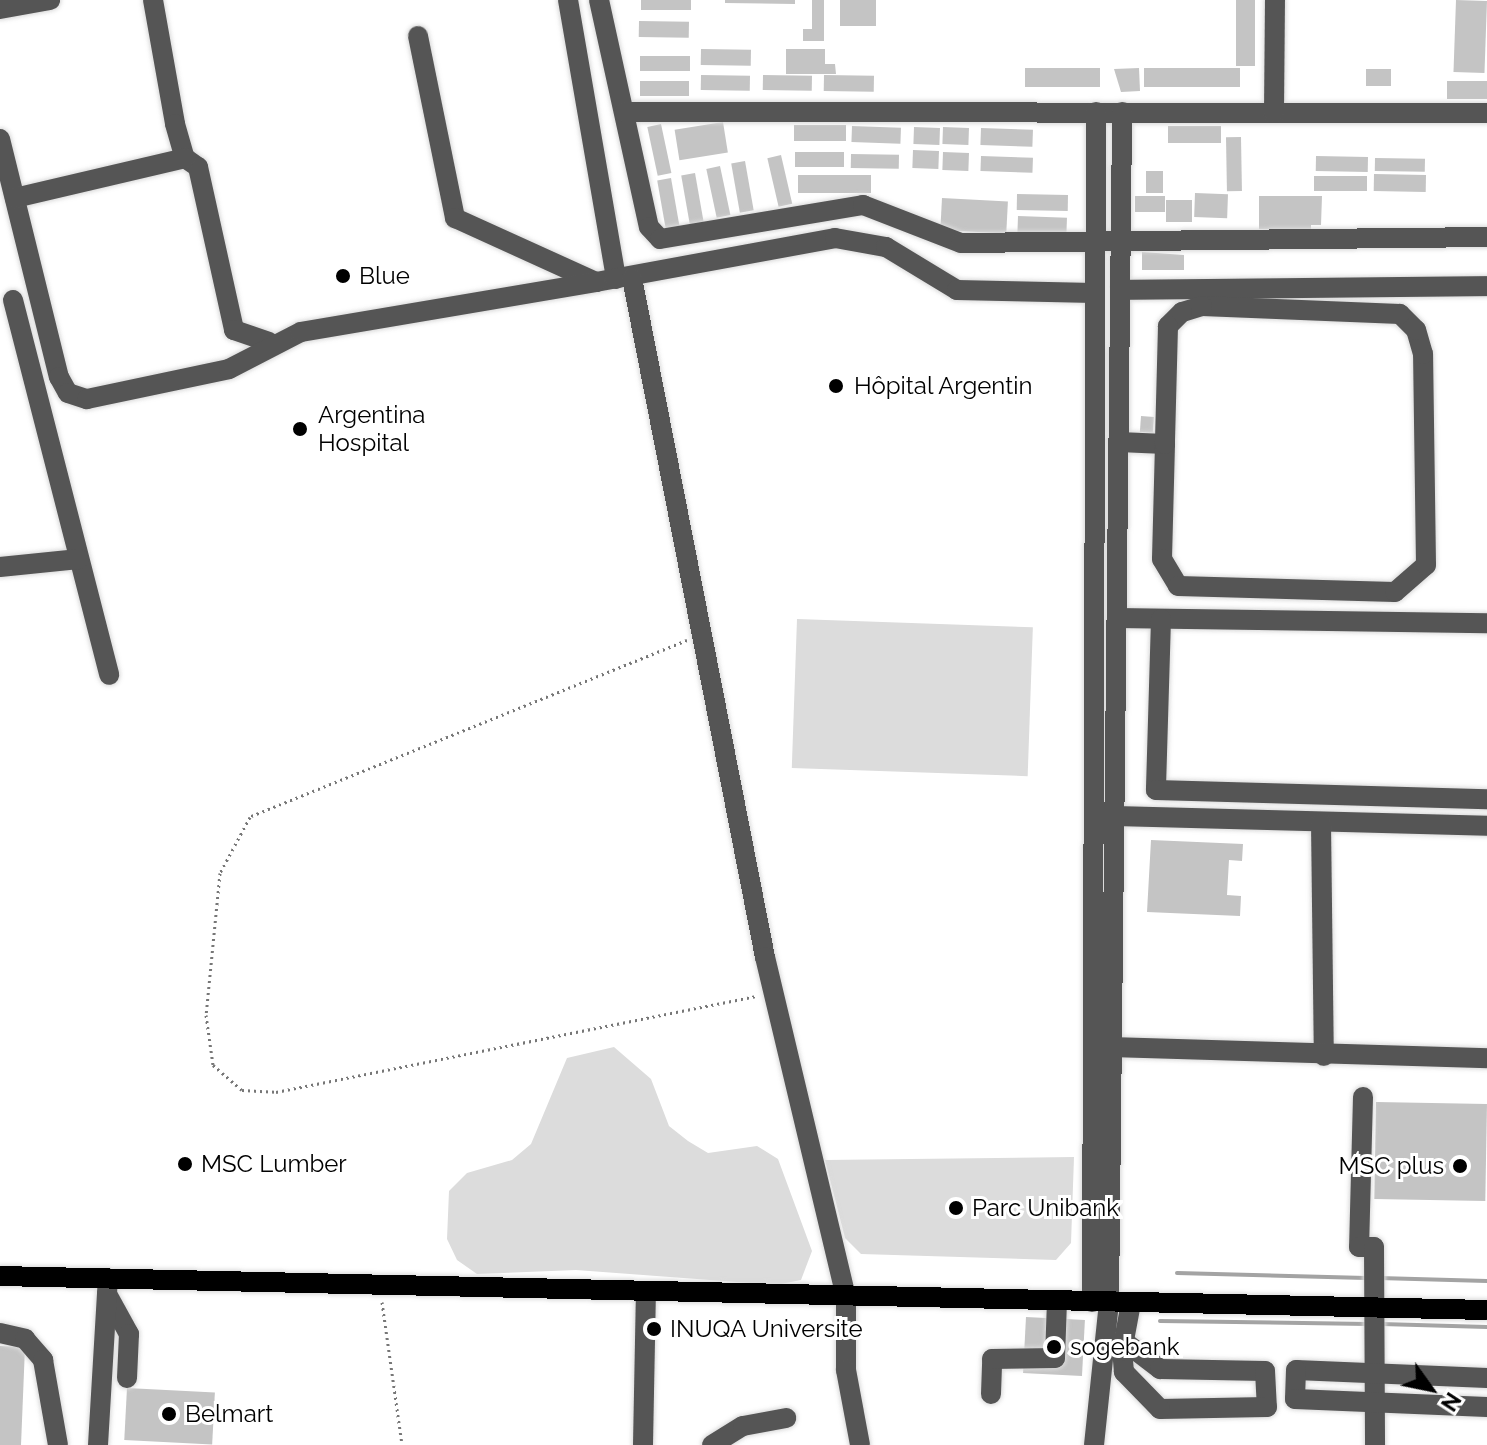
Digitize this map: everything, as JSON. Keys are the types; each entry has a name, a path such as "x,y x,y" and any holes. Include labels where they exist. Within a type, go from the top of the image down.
{"main road":[{"path":"0,1276 107,1286 379,1285 1487,1310"}],"street":[{"path":"0,9 50,0"},
{"path":"153,0 185,158 198,167 234,330 269,342"},
{"path":"568,0 614,280 702,634 772,989 846,1296 846,1370 860,1445"},
{"path":"599,0 649,227 660,239 863,205 961,243 1487,237"},
{"path":"1274,113 1275,0"},
{"path":"418,36 455,218 614,280"},
{"path":"625,112 1487,113"},
{"path":"1096,112 1094,293 1100,1302"},
{"path":"1094,1445 1112,1047 1122,112"},
{"path":"0,139 68,393 87,399 229,369 269,342 835,238 886,247 957,290 1094,293"},
{"path":"15,198 185,158"},
{"path":"1120,290 1487,286"},
{"path":"13,300 109,675"},
{"path":"1202,306 1400,314 1416,330 1423,354 1426,565 1395,592 1178,586 1162,559 1165,444 1168,326 1182,312 1202,306"},
{"path":"1119,442 1165,444"},
{"path":"0,567 79,559"},
{"path":"1117,618 1487,623"},
{"path":"1161,619 1156,790 1487,799"},
{"path":"1115,816 1487,826"},
{"path":"1321,823 1324,1056"},
{"path":"1112,1047 1324,1056 1487,1058"},
{"path":"1363,1097 1359,1247 1374,1247 1375,1445"},
{"path":"107,1286 129,1334 127,1378"},
{"path":"98,1445 107,1286"},
{"path":"643,1445 646,1293"},
{"path":"991,1394 992,1359 1055,1358 1057,1301"},
{"path":"1126,1343 1160,1369 1265,1371 1267,1407 1166,1413 1146,1387 1126,1377 1126,1343 1131,1303"},
{"path":"0,1333 25,1339 43,1360 58,1445"},
{"path":"1487,1378 1296,1370 1295,1399 1487,1407"},
{"path":"712,1445 743,1426 786,1418"}],"path":[{"path":"702,634 250,817 220,873 206,1015 213,1065 242,1090 276,1092 745,1003 772,989"},
{"path":"379,1285 402,1445"}],"shaded area":[{"path":"797,619 1033,627 1028,776 792,768"},
{"path":"614,1047 651,1079 669,1126 688,1141 708,1153 757,1146 778,1159 812,1251 801,1280 776,1285 576,1270 477,1274 457,1260 447,1239 449,1191 467,1173 512,1160 531,1144 567,1058"},
{"name":"Parc Unibank","path":"1074,1157 1071,1243 1056,1260 861,1254 845,1238 825,1160"}],"building":[{"path":"641,0 691,0 691,10 641,10"},
{"path":"725,0 795,0 795,4 725,3"},
{"path":"812,0 824,0 824,41 803,41 803,29 812,29"},
{"path":"840,0 876,0 876,26 840,26"},
{"path":"1236,0 1255,0 1255,66 1236,66"},
{"path":"1456,0 1487,1 1484,73 1453,72"},
{"path":"639,21 689,22 689,38 639,37"},
{"path":"701,49 751,50 751,66 701,65"},
{"path":"786,49 825,49 825,64 835,64 836,74 786,74"},
{"path":"640,56 690,56 690,71 640,71"},
{"path":"1025,68 1100,68 1100,87 1025,87"},
{"path":"1139,68 1140,91 1121,92 1114,69"},
{"path":"1144,68 1240,68 1240,87 1144,87"},
{"path":"1366,69 1391,69 1391,86 1366,86"},
{"path":"701,75 750,76 750,91 701,90"},
{"path":"763,75 812,76 812,91 763,90"},
{"path":"824,75 874,76 874,92 824,91"},
{"path":"640,81 689,81 689,96 640,96"},
{"path":"1447,81 1487,81 1487,99 1447,99"},
{"path":"723,122 728,153 679,160 675,130"},
{"path":"661,124 671,173 658,176 647,127"},
{"path":"794,125 846,125 846,141 794,141"},
{"path":"852,126 901,128 900,144 851,142"},
{"path":"1168,126 1221,126 1221,143 1168,143"},
{"path":"914,127 940,128 939,145 913,144"},
{"path":"943,127 969,128 968,145 942,144"},
{"path":"981,128 1033,130 1032,147 980,145"},
{"path":"1226,137 1241,137 1242,191 1227,191"},
{"path":"913,150 939,151 938,169 912,168"},
{"path":"795,152 844,152 844,167 795,167"},
{"path":"943,152 969,153 968,171 942,170"},
{"path":"851,154 899,155 899,169 851,168"},
{"path":"781,155 792,204 779,207 767,158"},
{"path":"981,156 1033,158 1032,173 980,171"},
{"path":"1316,156 1368,157 1368,172 1316,171"},
{"path":"1375,158 1425,159 1425,172 1375,171"},
{"path":"745,161 754,210 740,213 731,163"},
{"path":"720,166 730,215 717,218 706,169"},
{"path":"1146,171 1163,171 1163,193 1146,193"},
{"path":"695,173 704,222 690,225 681,175"},
{"path":"1374,174 1426,175 1426,192 1374,191"},
{"path":"798,175 871,175 871,193 798,193"},
{"path":"1314,176 1367,176 1367,191 1314,191"},
{"path":"671,178 680,227 666,230 657,180"},
{"path":"1195,193 1228,194 1227,218 1194,217"},
{"path":"1017,194 1068,195 1068,211 1017,210"},
{"path":"1135,196 1165,196 1165,212 1135,212"},
{"path":"1259,196 1322,196 1321,225 1311,225 1311,238 1296,238 1296,229 1259,229"},
{"path":"942,198 1008,201 1006,233 940,230"},
{"path":"1166,200 1192,200 1192,222 1166,222"},
{"path":"1018,216 1067,218 1066,234 1017,232"},
{"path":"1142,252 1184,255 1184,270 1142,270"},
{"path":"1141,416 1154,417 1153,433 1140,432"},
{"path":"1151,840 1243,844 1242,861 1229,860 1227,895 1241,896 1240,916 1147,912"},
{"path":"1376,1102 1487,1104 1485,1201 1374,1199"},
{"name":"sogebank","path":"1026,1317 1085,1320 1082,1376 1023,1373"},
{"path":"0,1346 25,1347 21,1445 0,1445"},
{"path":"127,1388 215,1393 212,1445 124,1440"}],"waterway":[{"path":"1177,1273 1366,1278"},
{"path":"1379,1278 1487,1281"},
{"path":"1160,1321 1369,1324"},
{"path":"1382,1324 1487,1327"}],"place":[{"name":"Blue","path":"343,276"},
{"name":"Hôpital Argentin","path":"836,386"},
{"name":"Argentina Hospital","path":"300,429"},
{"name":"MSC Lumber","path":"185,1164"},
{"name":"MSC plus","path":"1460,1166"},
{"name":"Parc Unibank","path":"956,1208"},
{"name":"INUQA Universite","path":"654,1329"},
{"name":"sogebank","path":"1054,1347"},
{"name":"Belmart","path":"169,1414"}]}
